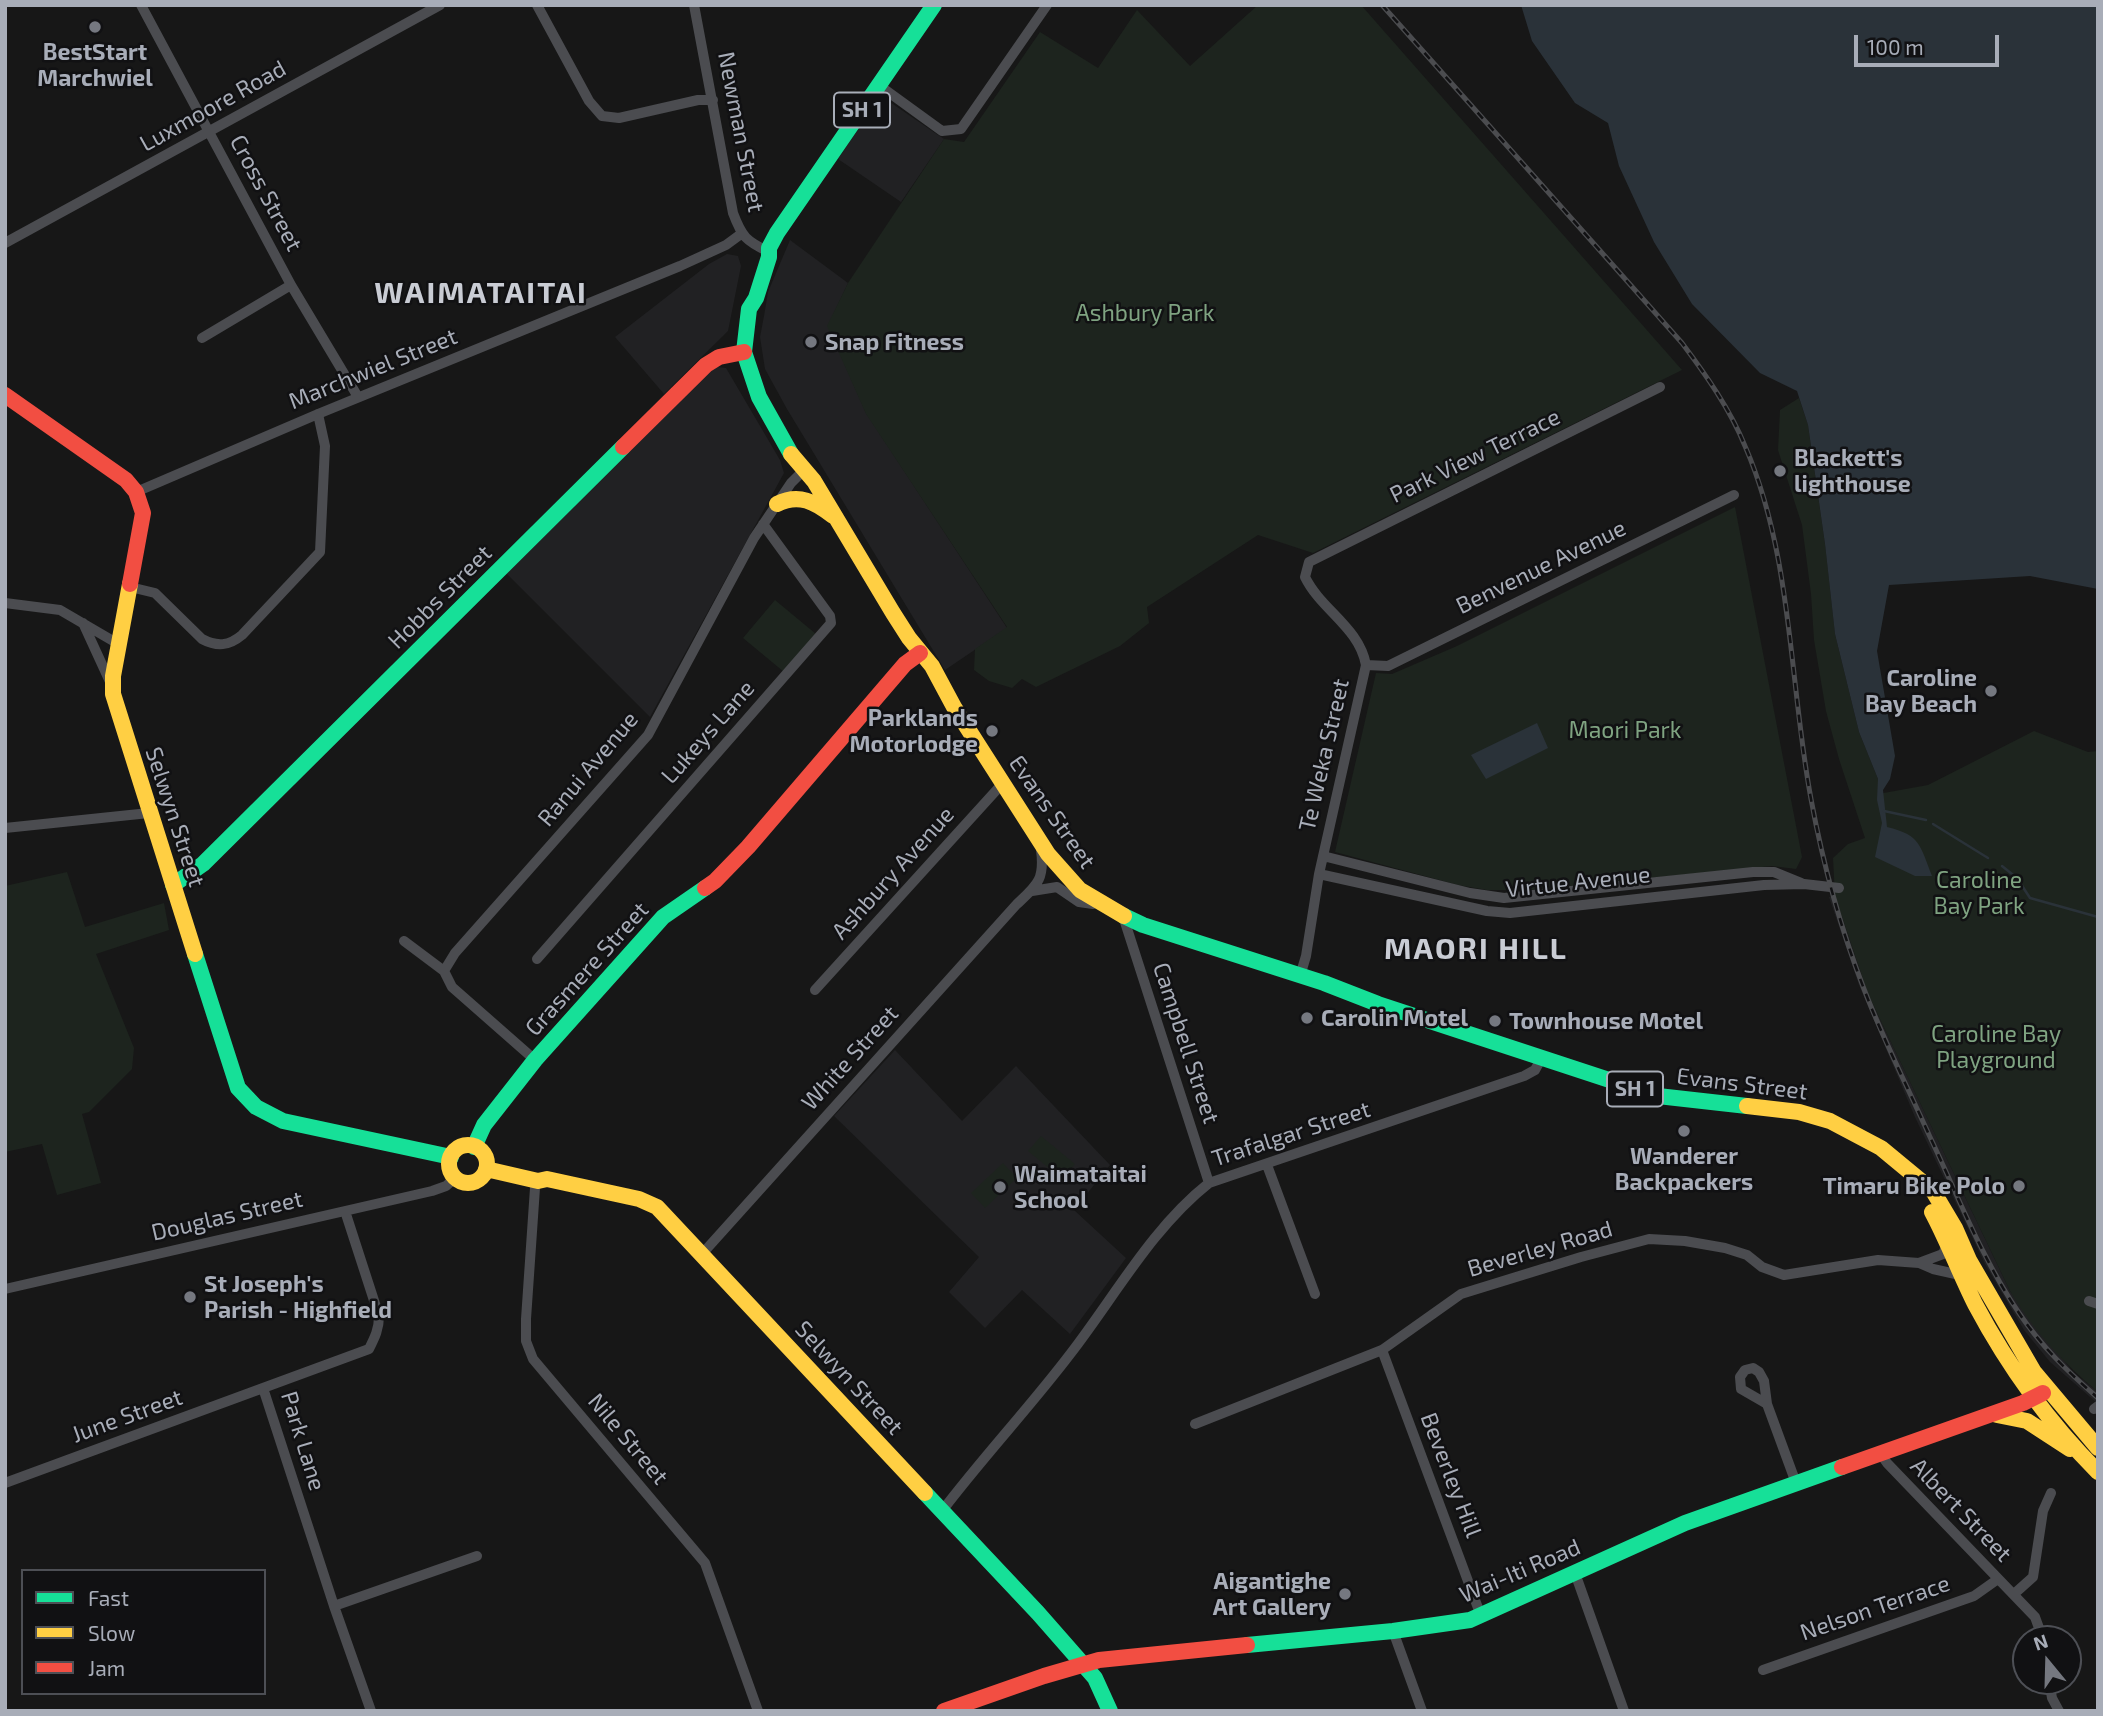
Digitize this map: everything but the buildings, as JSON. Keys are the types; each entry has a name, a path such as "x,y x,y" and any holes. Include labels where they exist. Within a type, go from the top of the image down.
{"main road":[{"name":"Evans Street","path":"934,5 777,233 756,298 749,309 744,352 759,397 788,448 814,481 893,613 932,666 1002,784 1039,841 1068,879 1104,906 1123,916 1541,1059 1672,1099 1799,1112 1814,1116 1868,1140 1906,1169"},
{"name":"Hobbs Street","path":"173,886 203,864 706,365 719,357 744,352"},
{"path":"5,395 126,480 136,492"},
{"name":"Selwyn Street","path":"136,492 142,513 112,686 115,704 238,1088 256,1107 283,1121 451,1157"},
{"path":"777,504 785,499 801,497 819,505 836,519"},
{"name":"Grasmere Street","path":"482,1158 484,1125 535,1060 663,916 715,881 748,847 905,664 920,653"},
{"path":"463,1146 482,1158 484,1175 467,1183 455,1178 450,1168 451,1157 463,1146"},
{"name":"Selwyn Street","path":"482,1158 542,1180 649,1202 664,1214 1083,1665 1101,1689 1110,1711"},
{"name":"SH 1","path":"1906,1169 1936,1219 1993,1337 2041,1394 2098,1448"},
{"name":"SH 1","path":"1906,1169 1933,1191 2041,1394 2083,1458 2098,1472"},
{"name":"Wai-Iti Road","path":"944,1711 1044,1676 1107,1660 1447,1625 1481,1616 1685,1523 1990,1415 2041,1394"},
{"path":"1990,1415 2011,1415 2031,1421 2083,1458"}],"street":[{"name":"Cross Street","path":"141,5 291,285 358,397"},
{"name":"Luxmoore Road","path":"5,243 440,5"},
{"path":"537,5 589,102 603,116 618,118 698,100 713,100"},
{"name":"Newman Street","path":"694,5 733,214 741,234 750,243 769,252"},
{"path":"880,86 942,131 961,129 1047,5"},
{"name":"Marchwiel Street","path":"136,492 358,397 680,266 720,248 741,234"},
{"path":"202,338 291,285"},
{"name":"Park View Terrace","path":"1309,562 1660,387"},
{"path":"130,587 155,593 202,639 210,643 227,644 242,635 320,552 326,446 318,414"},
{"name":"Ranui Avenue","path":"444,971 455,953 648,735 763,524 791,483 804,470"},
{"name":"Benvenue Avenue","path":"1366,665 1388,666 1734,495"},
{"name":"Lukeys Lane","path":"537,959 831,623 830,616 763,524"},
{"name":"Te Weka Street","path":"1300,976 1306,956 1319,874 1366,665 1363,652 1352,633 1311,591 1305,578 1309,562"},
{"path":"5,603 60,610 120,646"},
{"path":"83,623 112,686"},
{"name":"Ashbury Avenue","path":"815,990 1002,784"},
{"path":"5,828 149,813"},
{"name":"White Street","path":"702,1254 1031,891 1043,868 1039,841"},
{"name":"Virtue Avenue","path":"1323,856 1470,893 1504,898 1753,872 1774,872 1804,884"},
{"name":"Virtue Avenue","path":"1319,874 1487,911 1510,913 1662,895 1804,884 1839,888"},
{"path":"1031,891 1057,887 1079,902 1104,906"},
{"name":"Campbell Street","path":"1123,916 1209,1183"},
{"path":"404,941 444,971 452,987 535,1060"},
{"name":"Trafalgar Street","path":"942,1511 1071,1354 1143,1255 1191,1197 1209,1183 1524,1076 1535,1070 1541,1059"},
{"path":"1267,1165 1315,1294"},
{"name":"Douglas Street","path":"5,1289 432,1191 446,1186 455,1178"},
{"name":"Nile Street","path":"542,1180 535,1188 526,1319 526,1340 533,1359 705,1563 758,1711"},
{"name":"Park Lane","path":"345,1210 379,1316 379,1328 375,1337 369,1349 263,1388 371,1711"},
{"name":"Beverley Road","path":"1195,1424 1382,1350 1461,1294 1649,1239 1685,1241 1725,1248 1747,1255 1762,1267 1784,1275 1878,1260 1919,1263 1961,1275"},
{"path":"1919,1263 1943,1254 1947,1243"},
{"name":"Beverley Hill","path":"1382,1350 1481,1616"},
{"name":"June Street","path":"5,1483 263,1388"},
{"path":"1767,1404 1796,1483"},
{"name":"Albert Street","path":"1880,1453 2014,1594 2035,1617 2038,1625"},
{"path":"2014,1594 2033,1577 2043,1511 2051,1493"},
{"path":"334,1606 477,1556"},
{"path":"1576,1573 1624,1711"},
{"name":"Nelson Terrace","path":"1763,1670 1974,1596 1998,1579"},
{"path":"1393,1631 1422,1711"},
{"path":"2051,1695 2059,1711"}],"shaded area":[{"path":"1521,5 2098,5 2098,589 2030,576 1889,585 1877,651 1895,756 1890,779 1883,790 1887,827 1907,834 1918,843 1932,876 1915,876 1875,857 1882,823 1877,800 1878,779 1859,732 1835,634 1808,425 1797,391 1760,373 1692,304 1654,242 1619,166 1608,123 1575,103 1532,41"},
{"path":"881,96 944,139 901,202 838,159"},
{"path":"790,240 848,283 828,326 866,413 1007,628 945,670 765,369 760,337 768,292"},
{"path":"727,254 738,256 741,266 728,331 664,394 615,337 709,264"},
{"path":"726,368 780,460 784,473 650,717 506,573 711,369"},
{"path":"1537,723 1548,748 1486,779 1471,755"},
{"path":"1835,896 1868,994 2010,1291 2073,1372 2098,1392 2097,1403 2050,1362 2024,1330 1985,1264 1915,1117 1859,985 1829,897"},
{"name":"Waimataitai School","path":"895,1050 962,1121 1016,1066 1110,1165 1074,1210 1126,1258 1070,1334 1022,1290 985,1328 949,1292 979,1257 834,1116"}],"green space":[{"name":"Ashbury Park","path":"1258,5 1361,5 1682,370 1313,553 1258,535 1147,607 1149,623 1120,646 1036,687 1022,679 1012,688 989,681 974,670 975,649 1007,627 866,414 827,326 848,283 944,139 964,142 1040,32 1098,68 1137,10 1190,66"},
{"name":"Caroline Bay Park","path":"1799,398 1808,425 1835,634 1859,732 1878,779 1878,794 1928,785 2034,731 2088,752 2098,751 2098,1392 2050,1345 2010,1291 1868,994 1835,896 1833,858 1848,844 1865,838 1826,711 1814,640 1802,525 1778,450 1780,410"},
{"name":"Maori Park","path":"1735,507 1802,857 1796,869 1772,866 1530,890 1487,890 1458,885 1335,852 1376,673 1392,674 1457,646"},
{"path":"775,600 816,634 784,672 743,638"},
{"path":"67,872 85,927 164,903 169,930 96,954 134,1048 132,1069 89,1112 82,1114 101,1183 57,1195 42,1144 5,1152 5,886"},
{"path":"1041,1136 1075,1164 1062,1179 1028,1151"},
{"path":"1003,1163 1017,1178 985,1208 971,1193"}],"waterway":[{"path":"1884,811 1926,820"},
{"path":"1933,824 1988,858"},
{"path":"2002,866 2017,878 2030,898 2098,917"}],"railway":[{"path":"1382,5 1682,343 1709,380 1732,419 1761,488 1772,532 1788,620 1804,755 1816,823 1840,919 1855,966 1879,1026 1993,1271 2036,1337 2098,1398"}],"traffic: fast":[{"path":"791,454 759,397 744,352 749,309 756,298 769,257 769,248 777,233 934,5"},
{"path":"173,885 203,864 623,447"},
{"path":"474,1147 484,1125 535,1060 663,917 705,888"},
{"path":"1124,916 1143,925 1658,1096 1747,1106"},
{"path":"195,954 238,1088 256,1107 283,1121 451,1157"},
{"path":"1247,1645 1393,1631 1470,1620 1685,1523 1842,1467"},
{"path":"925,1493 1095,1678 1110,1711"}],"traffic: slow":[{"path":"791,454 814,481 893,613 932,666 954,707 1048,854 1080,890 1124,916"},
{"path":"777,504 800,499 833,516"},
{"path":"130,584 113,676 113,694 195,954"},
{"path":"1747,1106 1799,1112 1830,1121 1881,1148 1933,1191 1955,1228 1969,1260 2034,1372 2098,1448"},
{"path":"468,1145 481,1151 487,1164 481,1177 468,1183 455,1177 449,1164 455,1151 468,1145"},
{"path":"486,1169 639,1199 657,1207 925,1493"},
{"path":"1932,1212 1975,1304 2001,1349 2046,1413 2098,1472"},
{"path":"1997,1415 2027,1421 2070,1449"}],"traffic: jam":[{"path":"623,447 706,365 719,357 744,352"},
{"path":"5,395 126,480 136,492 143,513 130,584"},
{"path":"705,888 748,847 905,664 920,653"},
{"path":"1842,1467 2023,1403 2043,1393"},
{"path":"944,1711 1099,1660 1247,1645"}],"place":[{"name":"BestStart Marchwiel","path":"95,27"},
{"name":"Snap Fitness","path":"811,342"},
{"name":"Blackett's lighthouse","path":"1780,471"},
{"name":"Caroline Bay Beach","path":"1991,691"},
{"name":"Parklands Motorlodge","path":"992,731"},
{"name":"Carolin Motel","path":"1307,1018"},
{"name":"Townhouse Motel","path":"1495,1021"},
{"name":"Wanderer Backpackers","path":"1684,1131"},
{"name":"Timaru Bike Polo","path":"2019,1186"},
{"name":"Waimataitai School","path":"1000,1187"},
{"name":"St Joseph's Parish - Highfield","path":"190,1297"},
{"name":"Aigantighe Art Gallery","path":"1345,1594"}],"district":[{"name":"WAIMATAITAI","path":"481,293"},
{"name":"MAORI HILL","path":"1476,949"}],"park label":[{"name":"Caroline Bay Playground","path":"1996,1047"}]}
